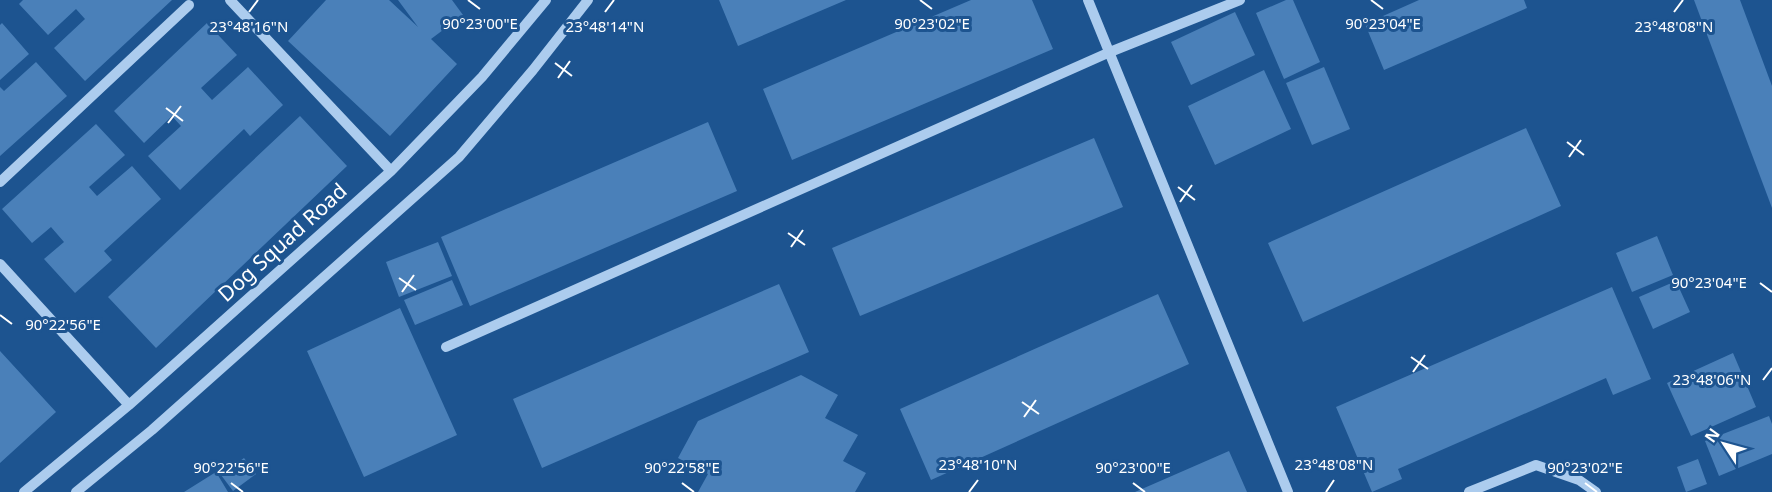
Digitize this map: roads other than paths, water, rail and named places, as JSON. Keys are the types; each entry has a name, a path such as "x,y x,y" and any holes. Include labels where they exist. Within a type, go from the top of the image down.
{"street":[{"path":"230,0 391,171"},
{"name":"Dog Squad Road","path":"24,492 129,405 391,171 482,77 546,0"},
{"path":"76,492 152,430 459,157 533,70 588,0"},
{"path":"1088,0 1288,492"},
{"path":"446,347 1110,52 1240,0"},
{"path":"0,182 189,5"},
{"path":"0,264 129,405"},
{"path":"1470,492 1536,465 1579,480 1596,492"}]}
